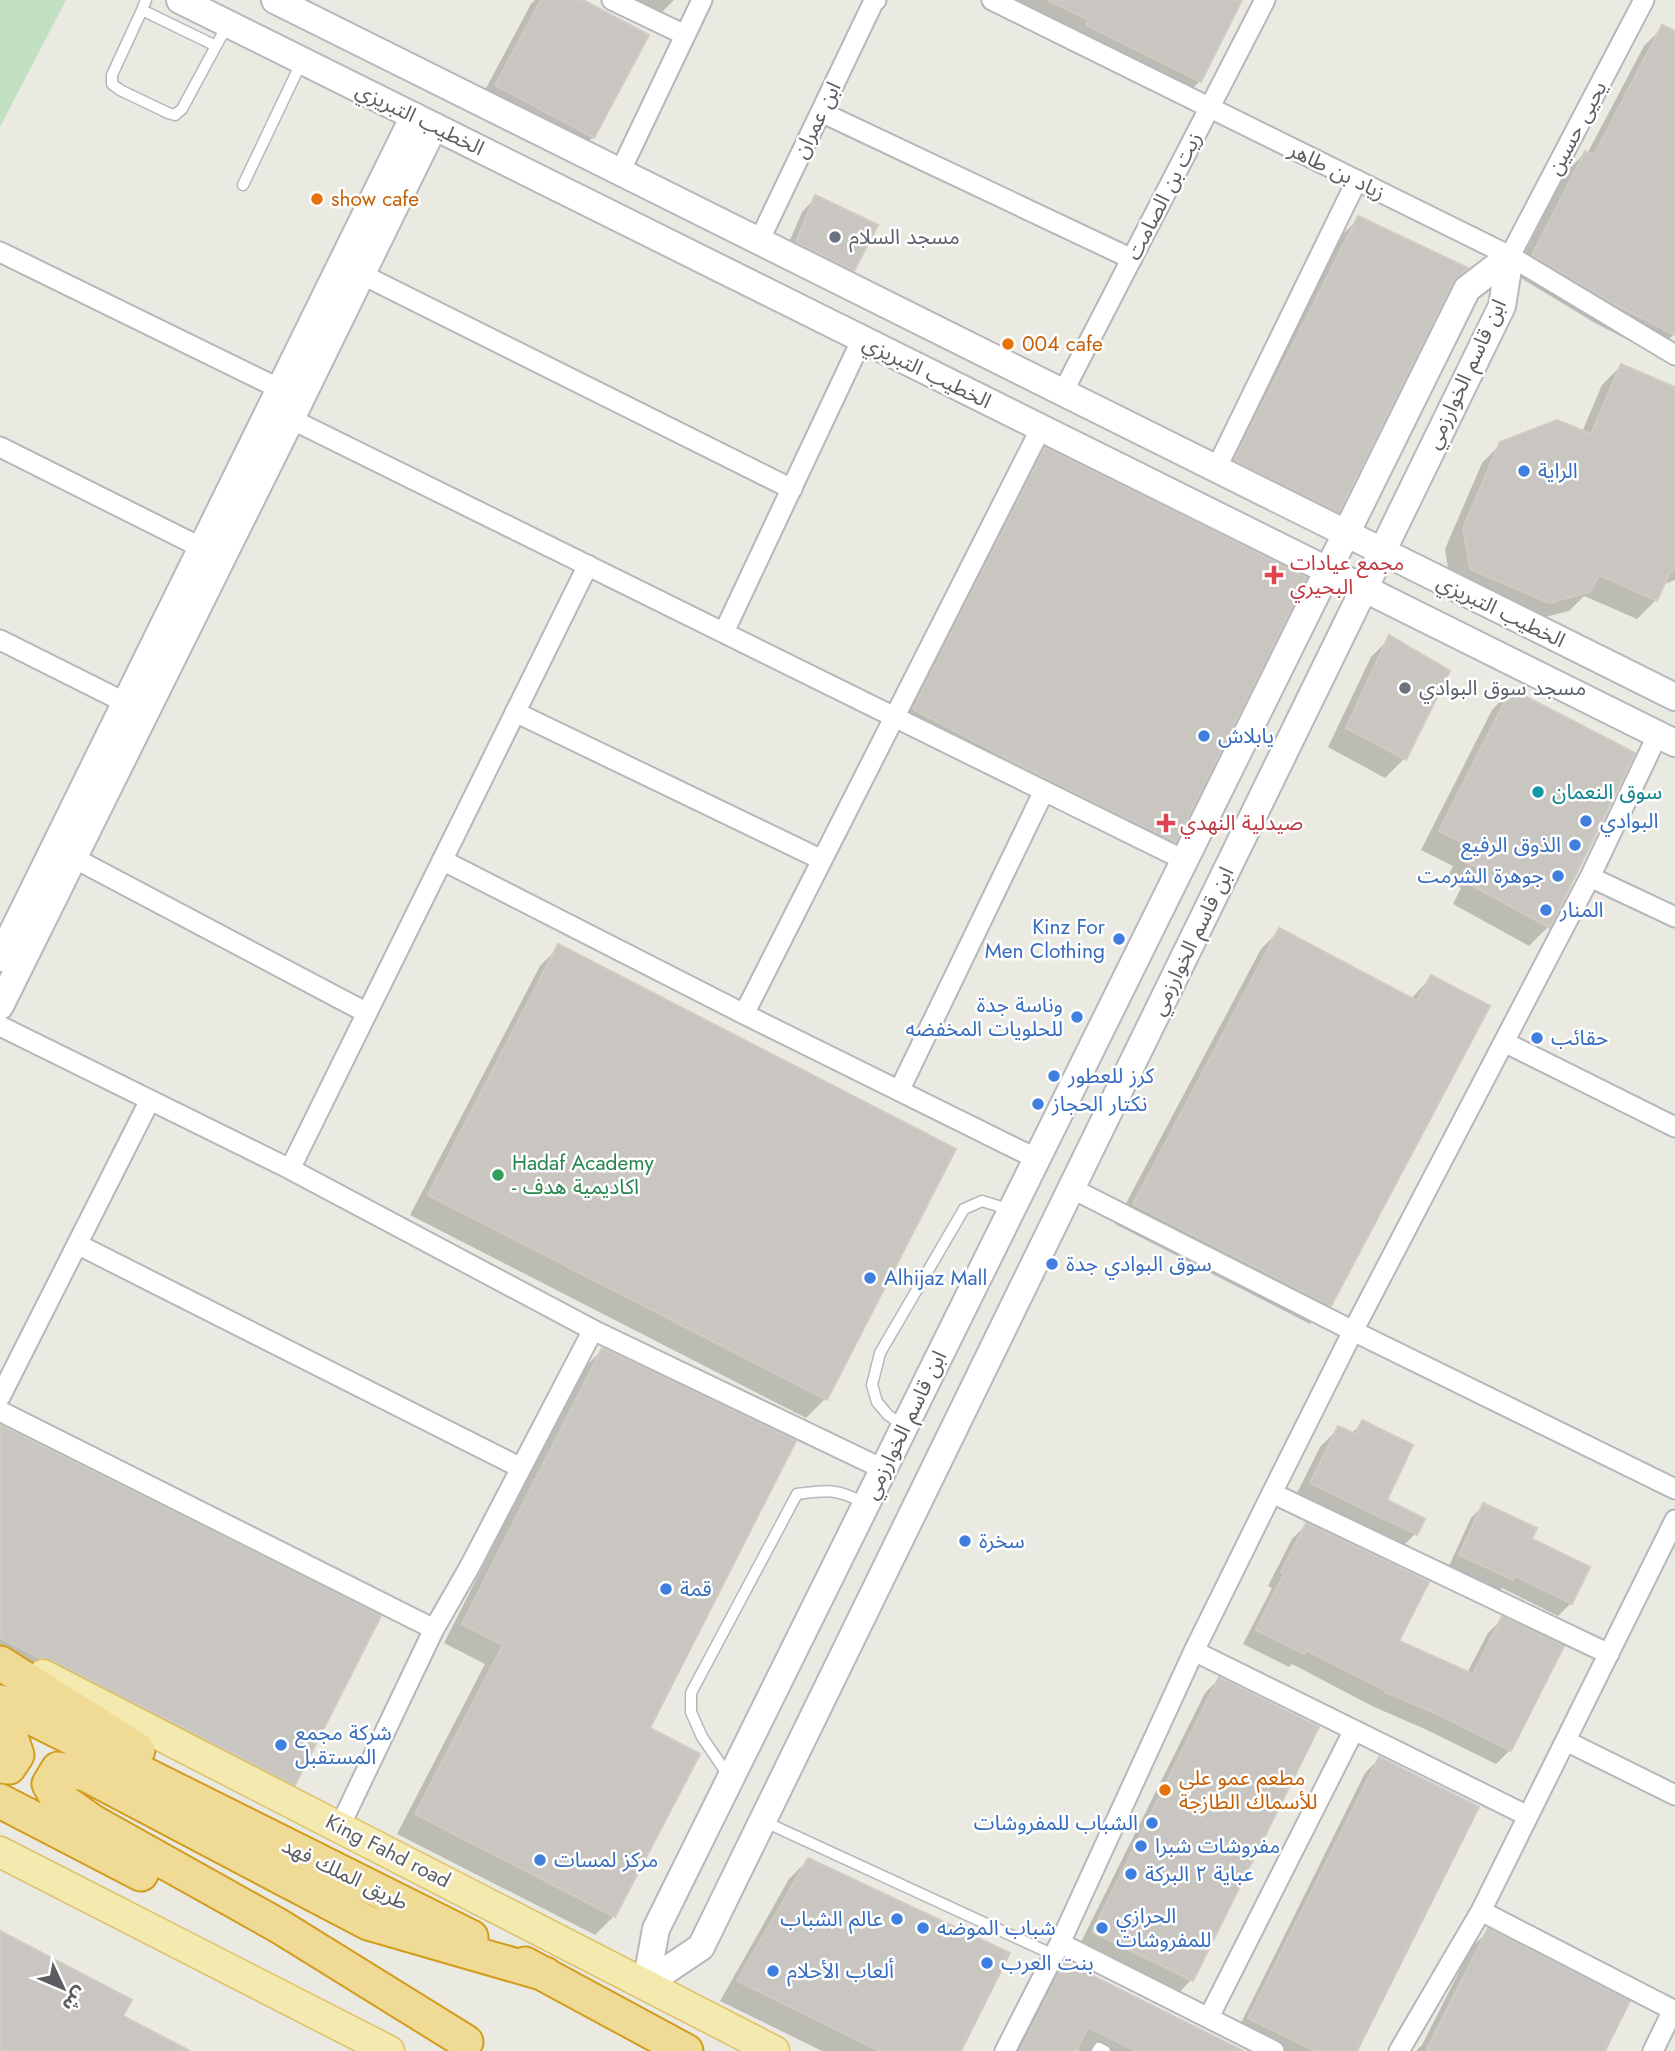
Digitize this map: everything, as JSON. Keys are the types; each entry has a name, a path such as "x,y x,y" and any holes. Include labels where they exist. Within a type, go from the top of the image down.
{"highway":[{"path":"0,1663 300,1852"},
{"name":"طريق الملك فهد","path":"0,1702 545,1974 686,2051"},
{"path":"0,1730 12,1740 17,1755 9,1767 0,1766"},
{"path":"475,2046 279,1926 93,1822 55,1795 49,1784 58,1769 85,1774 368,1923 545,1974"},
{"path":"0,1801 475,2046"}],"main road":[{"name":"King Fahd road","path":"0,1653 774,2051"},
{"path":"0,1852 389,2051"}],"street":[{"name":"الخطيب التبريزي","path":"180,0 222,35 302,60 1666,738"},
{"name":"الخطيب التبريزي","path":"275,0 1675,697"},
{"path":"612,0 685,35"},
{"path":"620,172 702,0"},
{"name":"ابن عمران","path":"759,241 873,3 877,0"},
{"name":"زياد بن طاهر","path":"992,0 1510,256 1675,355"},
{"name":"زيت بن الصامت","path":"1063,392 1265,0"},
{"name":"يحيى حسين","path":"1510,256 1644,0"},
{"path":"821,112 1132,258"},
{"path":"0,1006 361,274 424,121"},
{"path":"0,958 280,389 424,121"},
{"path":"1216,469 1357,180"},
{"path":"0,252 280,389"},
{"name":"ابن قاسم الخوارزمي","path":"646,1984 656,1929 1467,289 1510,256"},
{"name":"ابن قاسم الخوارزمي","path":"646,1984 701,1947 1502,306 1510,256"},
{"path":"361,274 792,489"},
{"path":"724,632 862,339"},
{"path":"291,419 1184,860"},
{"path":"744,1014 1041,428"},
{"path":"0,447 202,548"},
{"path":"290,1169 588,565"},
{"path":"2,647 126,703"},
{"path":"515,712 822,860"},
{"path":"1005,2051 1057,1949 1194,1651 1353,1331 1590,877 1666,738"},
{"path":"900,1091 1044,790"},
{"path":"74,858 367,1013"},
{"path":"442,860 1037,1159"},
{"path":"1590,877 1675,917"},
{"path":"0,1026 290,1169 593,1330 883,1469"},
{"path":"1503,1042 1675,1127"},
{"path":"0,1397 150,1100"},
{"path":"1071,1188 1353,1331 1675,1489"},
{"path":"77,1244 521,1468"},
{"path":"960,1313 1002,1331"},
{"path":"341,1826 434,1629 593,1330"},
{"path":"0,1411 434,1629"},
{"path":"1272,1493 1609,1654"},
{"path":"1399,2051 1481,1911 1675,1520"},
{"path":"1194,1651 1528,1816"},
{"path":"1209,2017 1354,1730"},
{"path":"1566,1741 1675,1795"},
{"path":"1481,1911 1674,2010 1653,2051"},
{"path":"1057,1949 1209,2017 1274,2051"}],"lane":[{"path":"144,5 222,35 182,109 174,115 112,84 112,75 144,5"},
{"path":"243,185 302,60"},
{"path":"905,1426 888,1415 877,1402 872,1385 880,1353 964,1209 982,1201 1011,1210"},
{"path":"730,1778 702,1737 691,1712 691,1693 797,1494 827,1490 848,1494 866,1504"},
{"path":"763,1821 1057,1949"},
{"path":"1097,2051 1099,2048 1104,2051"}],"green space":[{"path":"0,0 66,0 0,127"}],"building":[{"path":"541,0 583,0 649,35 594,138 495,85"},
{"path":"1047,0 1242,0 1201,82 1086,25 1089,20"},
{"path":"1662,25 1675,31 1675,335 1614,304 1532,255 1585,151 1594,155"},
{"name":"مسجد السلام","path":"815,195 878,225 854,271 796,242"},
{"path":"1358,216 1468,268 1453,282 1339,512 1234,460"},
{"path":"1621,364 1675,387 1675,570 1670,572 1657,601 1599,575 1590,592 1549,603 1470,569 1463,528 1500,442 1557,420 1591,434"},
{"path":"1045,447 1307,578 1176,842 913,709"},
{"path":"1389,635 1450,671 1406,760 1346,728"},
{"name":"سوق النعمان","path":"1511,689 1635,753 1550,928 1471,885 1479,868 1464,861 1471,847 1439,831"},
{"path":"1279,928 1417,1001 1431,975 1490,1006 1331,1306 1133,1204"},
{"path":"558,944 956,1149 827,1400 428,1195"},
{"path":"602,1348 796,1441 650,1728 700,1754 615,1917 415,1814 503,1645 462,1624"},
{"path":"1362,1420 1413,1445 1387,1500 1425,1519 1417,1535 1310,1483 1338,1426 1356,1434"},
{"path":"0,1425 381,1616 295,1785 51,1659 40,1658 0,1638"},
{"path":"1483,1503 1537,1528 1532,1539 1590,1567 1572,1604 1515,1576 1513,1580 1459,1555"},
{"path":"1306,1523 1429,1582 1399,1641 1473,1674 1502,1616 1564,1646 1511,1751 1442,1716 1385,1692 1306,1650 1304,1654 1256,1630"},
{"path":"1219,1677 1319,1727 1193,1981 1092,1932"},
{"path":"1379,1757 1479,1807 1357,2051 1315,2051 1248,2018"},
{"path":"808,1858 1010,1953 961,2051 880,2051 737,1981"},
{"path":"1488,1928 1630,2001 1605,2051 1426,2051"},
{"path":"0,1931 132,2000 123,2016 190,2051 0,2051"},
{"path":"1065,1962 1243,2051 1136,2051 1088,2027 1076,2051 1020,2051"}],"place":[{"name":"show cafe","path":"317,199"},
{"name":"مسجد السلام","path":"835,237"},
{"name":"004 cafe","path":"1008,344"},
{"name":"الراية","path":"1524,471"},
{"name":"مجمع عيادات البحيري","path":"1274,575"},
{"name":"مسجد سوق البوادي","path":"1405,688"},
{"name":"يابلاش","path":"1204,736"},
{"name":"سوق النعمان","path":"1538,792"},
{"name":"البوادي","path":"1586,821"},
{"name":"صيدلية النهدي","path":"1166,823"},
{"name":"الذوق الرفيع","path":"1575,845"},
{"name":"جوهرة الشرمت","path":"1558,876"},
{"name":"المنار","path":"1546,910"},
{"name":"Kinz For Men Clothing","path":"1119,939"},
{"name":"وناسة جدة للحلويات المخفضه","path":"1077,1017"},
{"name":"حقائب","path":"1537,1038"},
{"name":"كرز للعطور","path":"1054,1076"},
{"name":"نكتار الحجاز","path":"1038,1104"},
{"name":"Hadaf Academy - اكاديمية هدف","path":"498,1175"},
{"name":"سوق البوادي جدة","path":"1052,1264"},
{"name":"Alhijaz Mall","path":"870,1278"},
{"name":"سخرة","path":"965,1541"},
{"name":"قمة","path":"666,1589"},
{"name":"شركة مجمع المستقبل","path":"281,1745"},
{"name":"مطعم عمو علي للأسماك الطازجة","path":"1165,1790"},
{"name":"الشباب للمفروشات","path":"1152,1823"},
{"name":"مفروشات شبرا","path":"1141,1846"},
{"name":"مركز لمسات","path":"540,1860"},
{"name":"عباية ٢ البركة","path":"1131,1874"},
{"name":"عالم الشباب","path":"897,1919"},
{"name":"شباب الموضه","path":"923,1928"},
{"name":"الحرازي للمفروشات","path":"1102,1928"},
{"name":"بنت العرب","path":"987,1963"},
{"name":"ألعاب الأحلام","path":"773,1971"}]}
